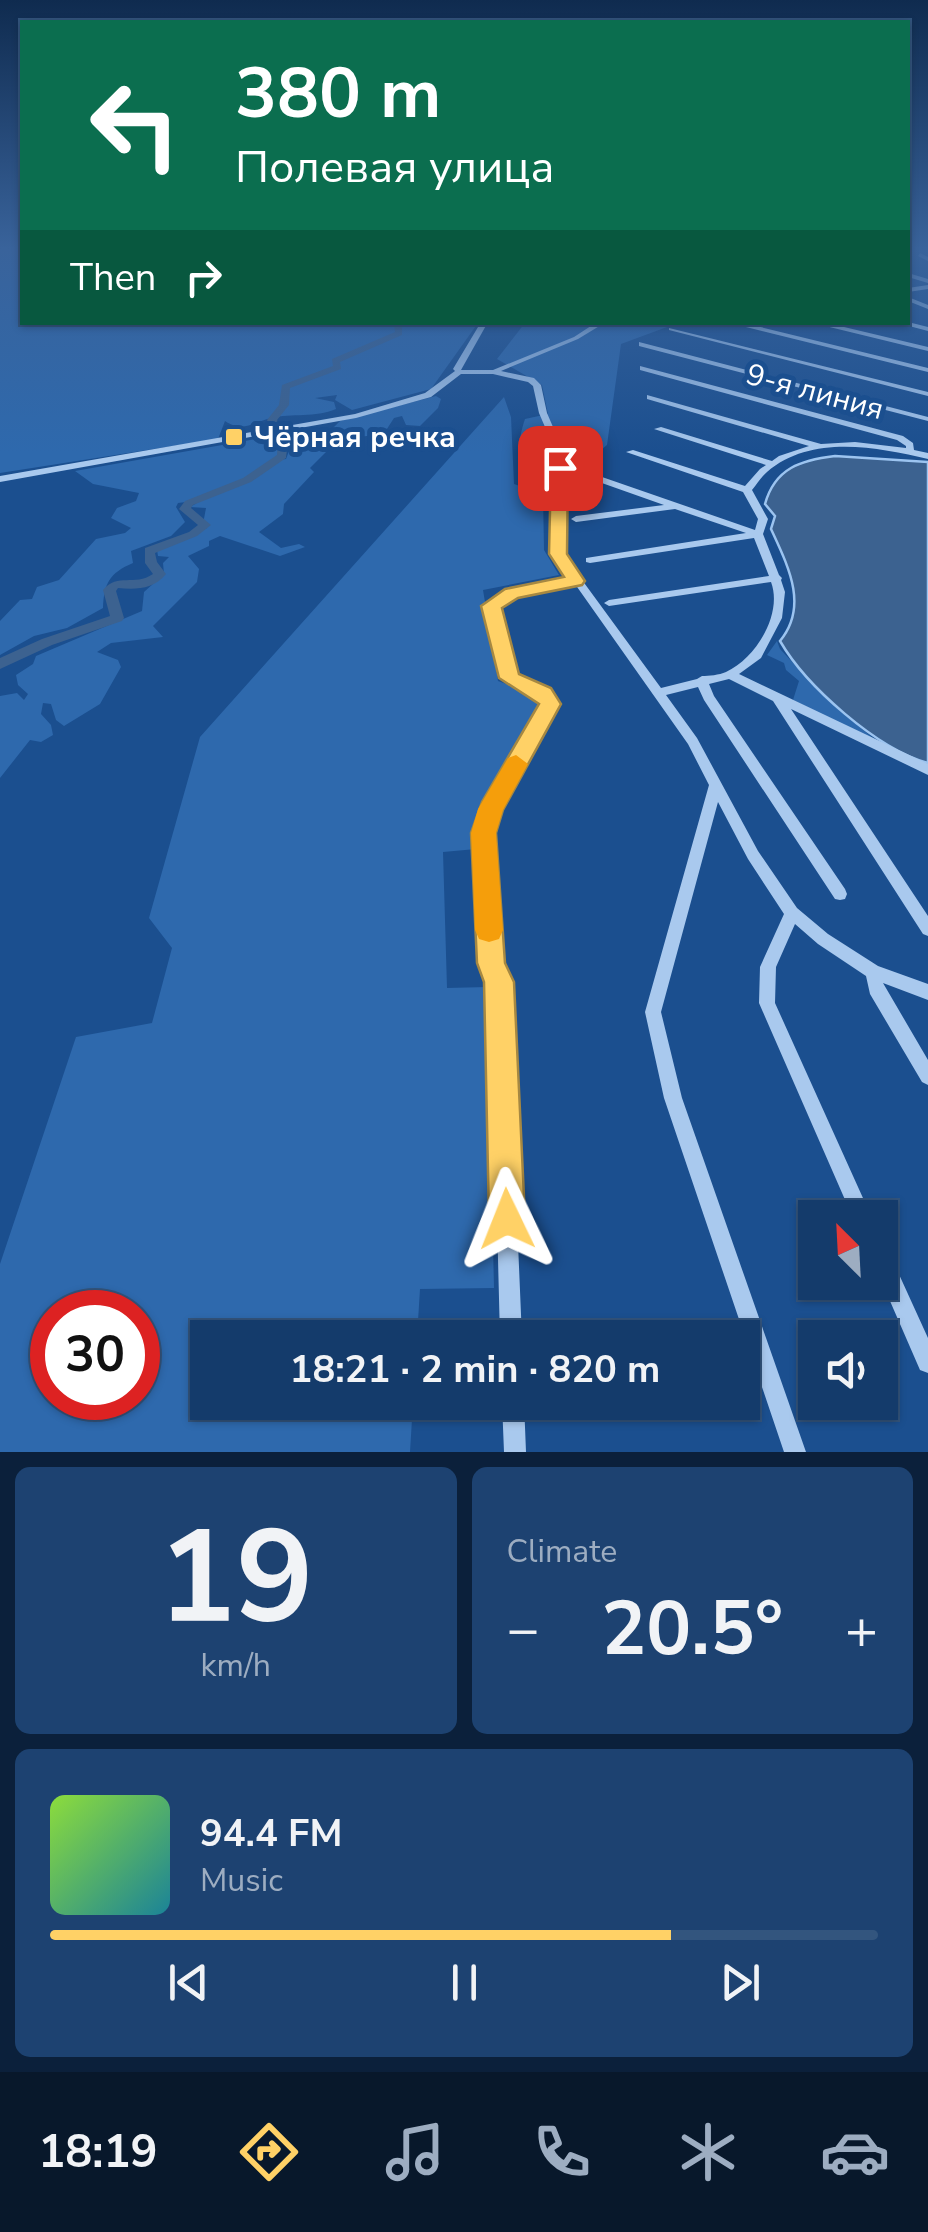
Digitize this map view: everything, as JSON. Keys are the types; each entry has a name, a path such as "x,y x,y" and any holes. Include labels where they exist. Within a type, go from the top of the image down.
{"street":[{"path":"460,372 457,369 482,325"},
{"path":"0,478 356,416 428,395 460,372 511,370 596,325"},
{"path":"741,325 928,370"},
{"path":"825,325 928,349"},
{"path":"671,329 928,394"},
{"path":"642,344 928,419"},
{"name":"9-я линия","path":"643,368 900,438 910,445 910,452"},
{"path":"511,370 537,386 559,456 558,554 693,742 753,855 792,913 873,972 928,992"},
{"path":"650,397 818,446"},
{"path":"658,429 770,463"},
{"path":"747,490 758,472 770,463 818,446 848,444 928,456"},
{"path":"630,452 747,490 763,519 758,534 777,578 777,618 758,655 730,675 658,693"},
{"path":"602,480 758,534"},
{"path":"576,519 676,506"},
{"path":"590,560 758,534"},
{"path":"609,603 777,578"},
{"path":"510,1320 499,982 491,963 484,833 491,809 550,704 543,693 510,678 491,606 512,593 576,581"},
{"path":"730,675 923,769 928,782"},
{"path":"702,680 708,697 840,894"},
{"path":"779,701 928,929"},
{"path":"716,785 653,1012 674,1098 795,1452"},
{"path":"792,913 768,967 767,1003 855,1200"},
{"path":"873,972 876,989 928,1076"},
{"path":"898,1295 928,1362"},
{"path":"514,1420 515,1452"}],"shaded area":[{"path":"0,316 20,316 20,325 477,325 431,389 352,410 335,400 337,395 315,398 334,402 336,409 243,426 225,421 218,439 0,473"},
{"path":"523,325 683,325 621,344 607,445 566,479 561,452 534,450 536,457 552,460 556,469 550,482 523,480 519,467 525,419 548,414 542,385 497,359"},
{"path":"436,396 441,399 438,408 420,426 406,425 402,416 394,418 385,432 372,435 349,437 330,431 340,421"},
{"path":"504,397 511,417 514,484 543,494 544,550 559,575 483,590 498,681 534,694 542,701 476,849 443,852 447,988 487,987 494,1288 420,1289 418,1320 190,1320 190,1420 412,1420 410,1452 0,1452 0,1264 76,1037 152,1023 172,948 149,918 200,737"},
{"path":"316,430 324,437 335,436 338,440 310,468 314,472 284,504 283,514 259,532 281,548 299,544 305,547 280,556 220,536 188,556 199,569 197,582 153,626 163,637 111,643 97,652 118,660 121,667 100,704 64,726 56,720 51,704 43,703 41,714 51,725 53,735 41,742 30,740 0,778 0,696 17,693 24,700 28,694 18,685 16,675 33,664 36,656 142,611 144,592 164,574 163,563 169,557 158,556 157,550 207,528 203,524 206,508 190,507 202,500 178,503 176,507 185,522 171,536 131,551 133,563 109,580 103,608 67,628 34,636 0,655 0,621 20,600 32,599 37,587 59,580 96,539 131,528 111,518 117,508 136,501 139,493 93,484 75,471 262,438 281,444 284,450 277,460 286,459 292,443 284,438"},
{"path":"835,456 928,462 928,763 887,744 845,714 807,677 780,641 793,614 793,586 771,529 775,516 765,504 775,482 791,468"},
{"path":"777,641 780,649 832,704 880,744 793,700 799,681 784,663 767,655"}],"waterway":[{"name":"Чёрная речка","path":"277,430 272,420 284,405 285,387 338,367 335,361 399,333 398,325"},
{"name":"Чёрная речка","path":"0,664 47,642 117,618 109,590 115,584 139,585 156,578 160,574 151,563 149,551 193,534 205,525 185,509 189,503 247,480 282,456 283,441"}],"slow traffic":[{"path":"489,930 484,833 491,809 516,764"}],"place":[{"name":"Чёрная речка","path":"234,437"}],"route":[{"path":"507,1219 499,982 491,963 484,833 491,809 550,704 549,697 520,686 507,674 491,606 512,593 576,581 558,554 560,468"}]}
